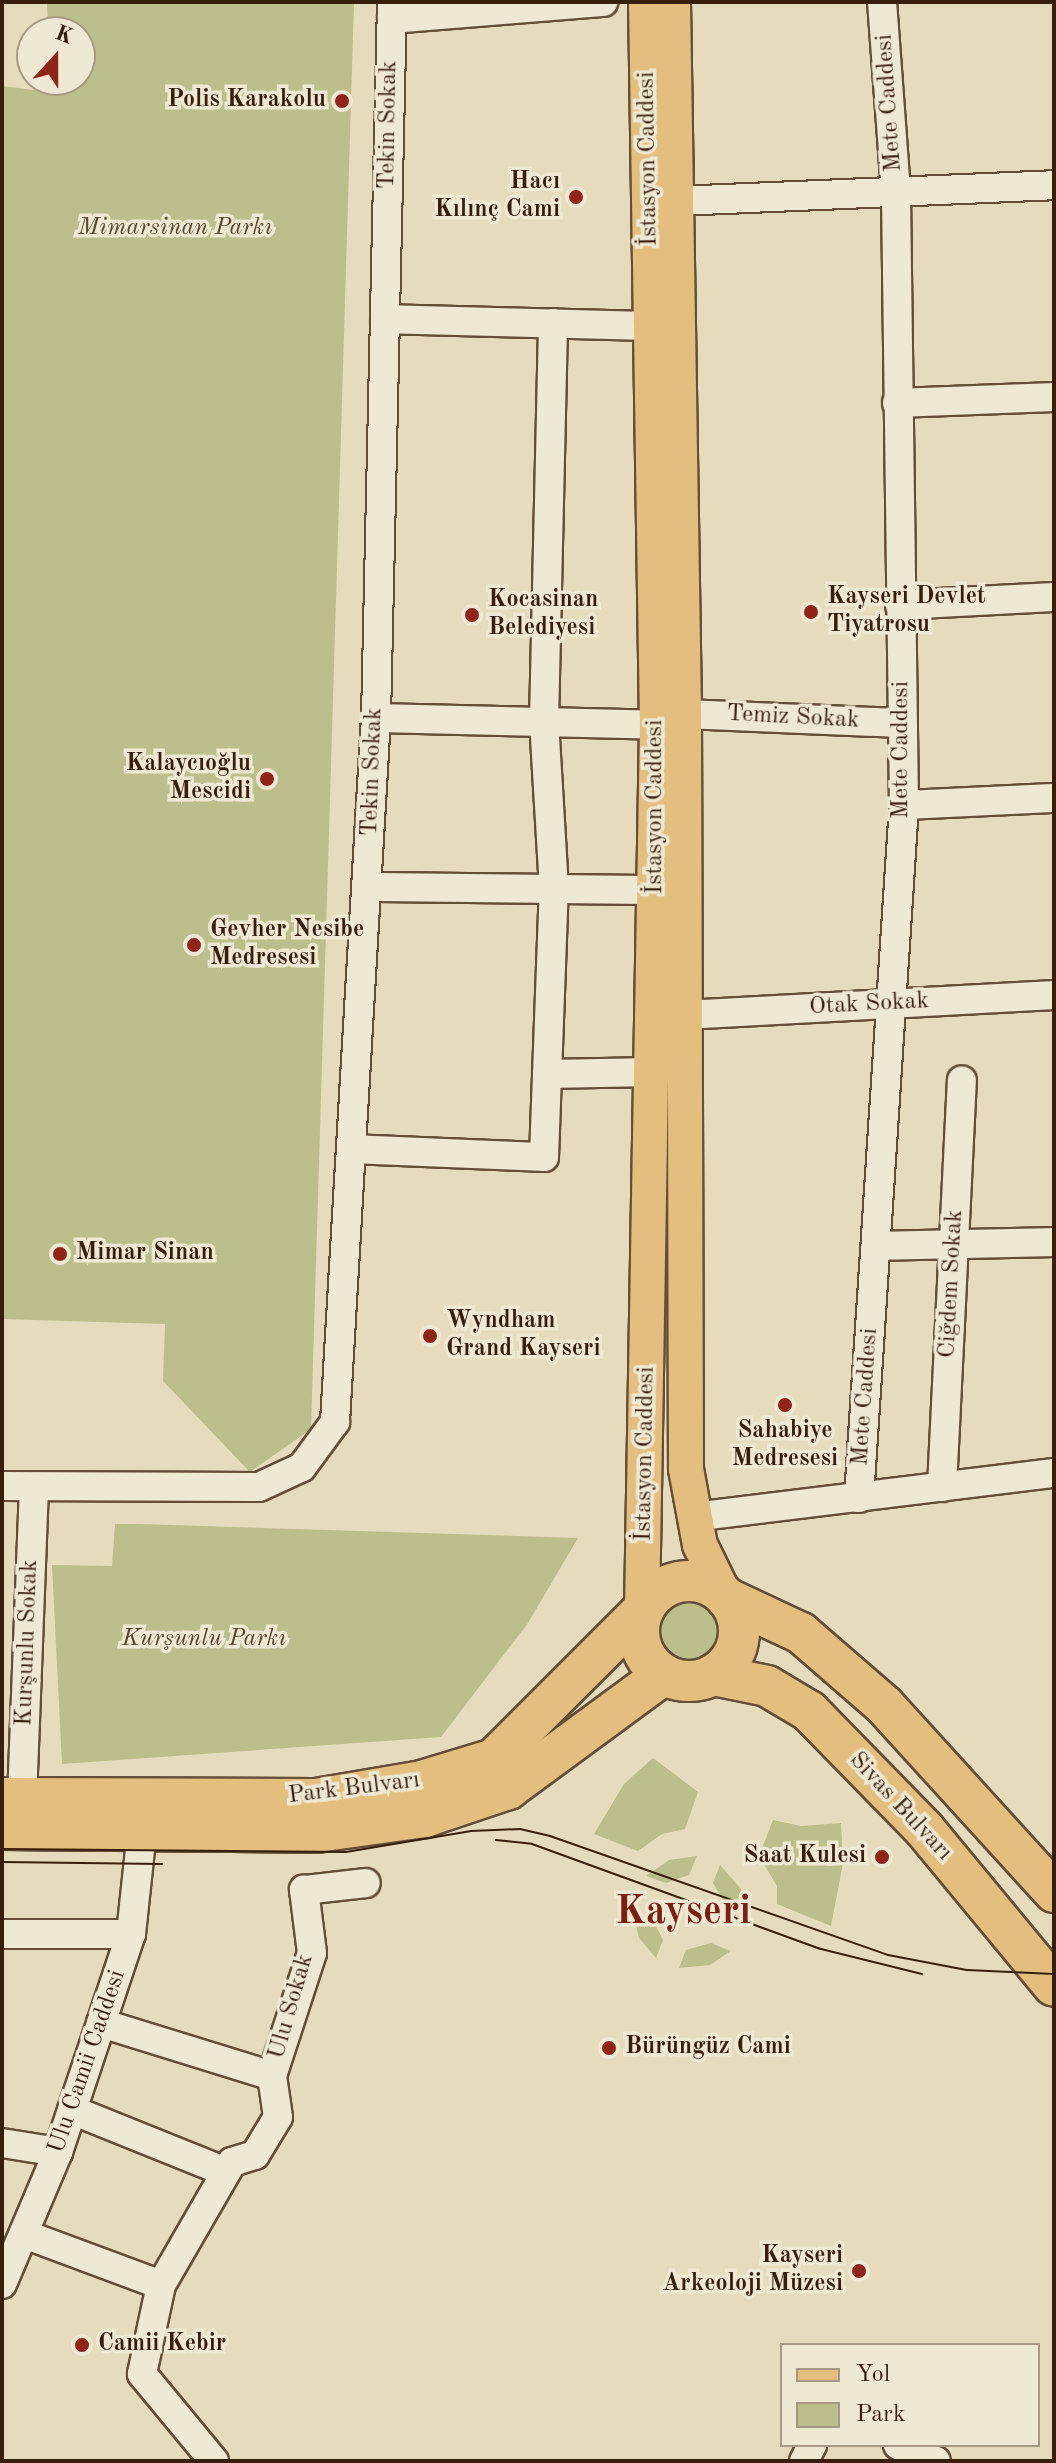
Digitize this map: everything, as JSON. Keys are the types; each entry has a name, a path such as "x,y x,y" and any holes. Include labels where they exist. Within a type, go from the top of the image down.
{"highway":[{"path":"726,1598 737,1617 738,1640 729,1661 713,1675 693,1681 663,1675 643,1651 638,1631 642,1611 656,1593 675,1583 697,1582 801,1633 884,1705 1054,1892"},
{"name":"Park Bulvarı","path":"9,1809 316,1799 422,1781 494,1759 642,1611"},
{"name":"Park Bulvarı","path":"9,1809 142,1831 317,1832 425,1817 508,1789 663,1675"},
{"name":"Sivas Bulvarı","path":"713,1675 767,1686 809,1711 925,1830 1054,1986"}],"main road":[{"name":"İstasyon Caddesi","path":"646,2 653,326 684,1015 686,1469 700,1545 726,1598"},
{"name":"İstasyon Caddesi","path":"642,1611 656,890 670,719 677,201 673,2"}],"street":[{"path":"392,10 603,2"},
{"name":"Mete Caddesi","path":"859,1498 904,805 896,192 882,2"},
{"name":"Tekin Sokak","path":"2,1486 243,1489 274,1483 302,1467 335,1422 369,887 376,718 392,10"},
{"path":"677,201 1054,185"},
{"path":"385,319 653,326"},
{"path":"352,1149 544,1157 554,889 544,722 553,323"},
{"path":"897,403 1054,397"},
{"path":"900,605 1054,597"},
{"name":"Temiz Sokak","path":"376,718 544,722 670,719 902,723"},
{"path":"904,805 1054,798"},
{"path":"369,887 656,890"},
{"name":"Otak Sokak","path":"684,1015 1054,995"},
{"path":"547,1074 653,1072"},
{"name":"Ciğdem Sokak","path":"942,1487 962,1080"},
{"path":"876,1246 1054,1242"},
{"path":"694,1517 1054,1473"},
{"name":"Kurşunlu Sokak","path":"9,1809 14,1712 34,1487"},
{"name":"Ulu Camii Caddesi","path":"2,2284 58,2152 131,1934 142,1831"},
{"name":"Ulu Sokak","path":"214,2461 142,2374 161,2285 232,2162 255,2155 278,2117 272,2076 312,1953 304,1890 366,1883"},
{"path":"2,1934 131,1934"},
{"path":"101,2023 272,2076"},
{"path":"72,2110 226,2172"},
{"path":"2,2143 58,2152"},
{"path":"24,2234 161,2285"},
{"path":"903,2447 936,2461"}],"green space":[{"name":"Mimarsinan Parkı","path":"47,2 354,2 311,1429 250,1472 163,1381 165,1324 2,1319 2,86 16,88 16,96 96,96 96,16 47,16"},
{"name":"Kurşunlu Parkı","path":"115,1524 578,1538 528,1623 441,1737 62,1764 52,1565 112,1566"},
{"path":"689,1598 712,1608 722,1631 712,1654 689,1664 666,1654 656,1631 666,1608"},
{"path":"653,1758 698,1792 685,1829 662,1834 638,1851 594,1834 624,1784"},
{"path":"773,1820 801,1826 841,1823 843,1863 831,1926 777,1904 777,1886 759,1856"},
{"path":"697,1856 689,1875 666,1883 646,1876 669,1860"},
{"path":"720,1865 741,1889 746,1915 727,1907 713,1883"},
{"path":"633,1912 653,1920 663,1940 656,1958 639,1938"},
{"path":"711,1943 731,1951 710,1965 679,1968 686,1950"}],"tram line":[{"path":"2,1849 346,1852 471,1831 520,1829 550,1836 888,1955 967,1970 1054,1974"},
{"path":"496,1840 532,1844 821,1949 922,1974"},
{"path":"2,1862 162,1864"}],"place":[{"name":"Polis Karakolu","path":"342,101"},
{"name":"Hacı Kılınç Cami","path":"576,197"},
{"name":"Kayseri Devlet Tiyatrosu","path":"811,612"},
{"name":"Kocasinan Belediyesi","path":"472,615"},
{"name":"Kalaycıoğlu Mescidi","path":"267,779"},
{"name":"Gevher Nesibe Medresesi","path":"194,945"},
{"name":"Mimar Sinan","path":"60,1254"},
{"name":"Wyndham Grand Kayseri","path":"430,1336"},
{"name":"Sahabiye Medresesi","path":"785,1405"},
{"name":"Saat Kulesi","path":"882,1857"},
{"name":"Bürüngüz Cami","path":"609,2048"},
{"name":"Kayseri Arkeoloji Müzesi","path":"859,2271"},
{"name":"Camii Kebir","path":"82,2345"}],"district":[{"name":"Kayseri","path":"683,1913"}]}
